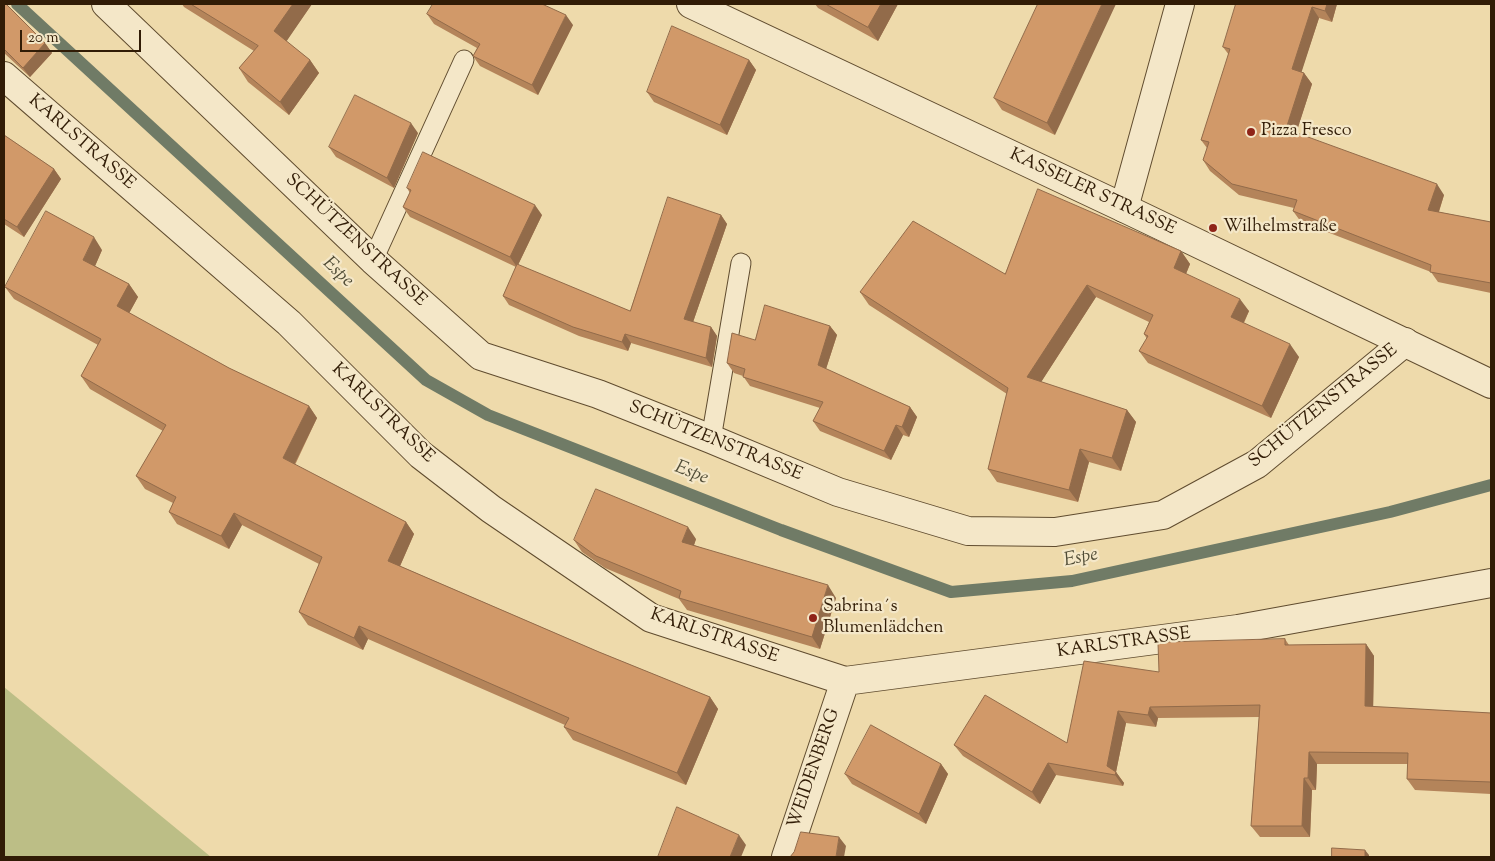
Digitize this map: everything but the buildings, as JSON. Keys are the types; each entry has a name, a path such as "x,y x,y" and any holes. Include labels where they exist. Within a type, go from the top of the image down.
{"street":[{"name":"SCHÜTZENSTRASSE","path":"106,4 373,260 481,356 598,394 838,492 968,530 1056,532 1163,515 1257,464 1405,342"},
{"name":"KASSELER STRASSE","path":"691,4 1124,208 1491,384"},
{"path":"1124,208 1180,4"},
{"name":"KARLSTRASSE","path":"4,76 289,323 421,455 491,508 651,618 845,681 1238,629 1491,583"},
{"name":"WEIDENBERG","path":"786,857 845,681"}],"lane":[{"path":"373,260 464,60"},
{"path":"711,439 741,263"}],"green space":[{"path":"4,687 211,857 4,857"}],"waterway":[{"name":"Espe","path":"17,4 426,380 488,415 781,530 951,592 1072,581 1390,512 1491,485"}],"place":[{"name":"Pizza Fresco","path":"1251,132"},
{"name":"Wilhelmstraße","path":"1213,228"},
{"name":"Sabrina´s Blumenlädchen","path":"813,618"}]}
